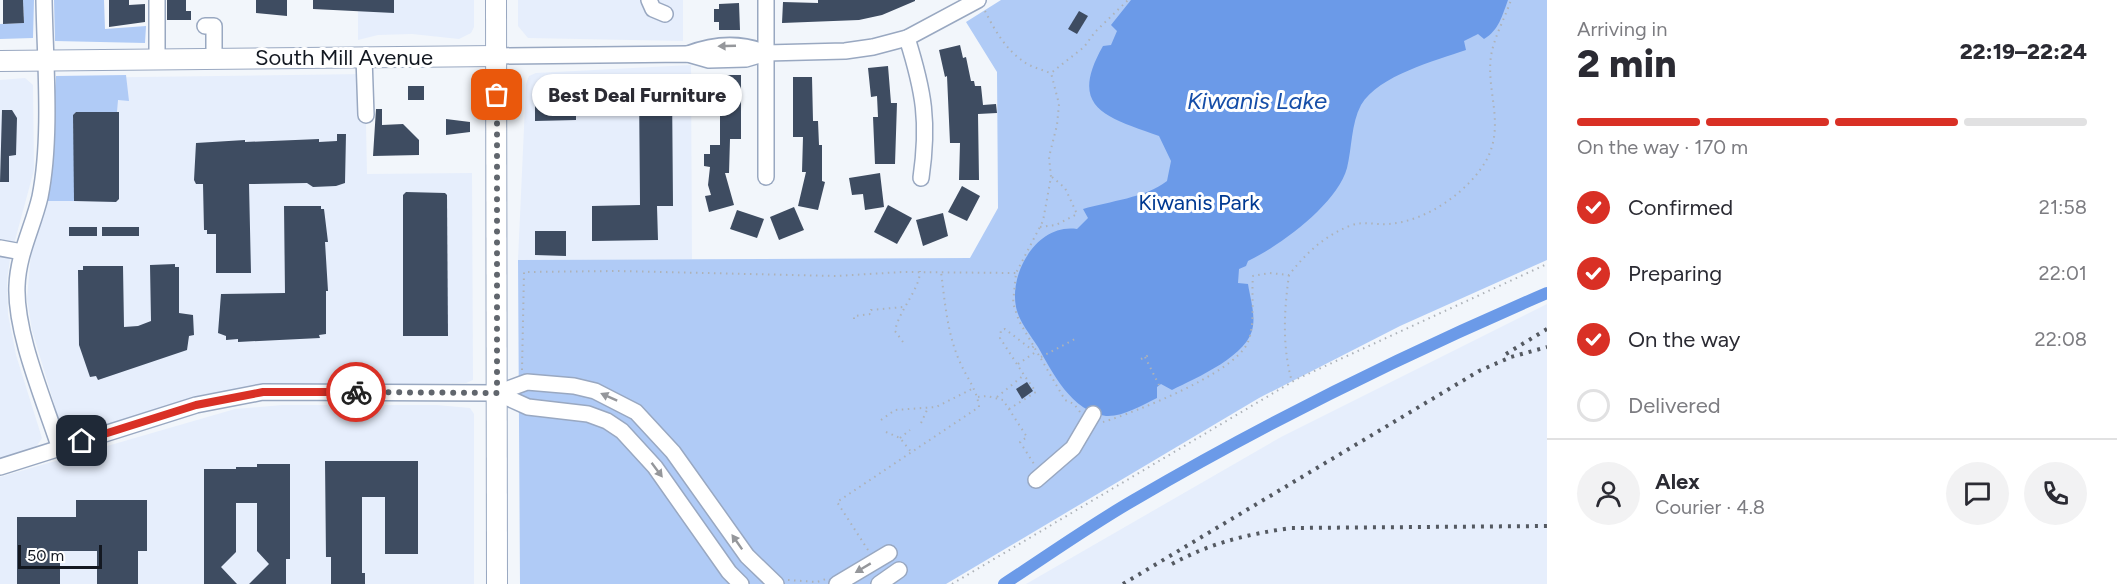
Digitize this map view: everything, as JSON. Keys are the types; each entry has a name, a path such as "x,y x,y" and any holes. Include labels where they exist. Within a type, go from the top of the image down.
{"main road":[{"path":"496,0 497,584"},
{"name":"South Mill Avenue","path":"0,61 497,56"}],"street":[{"path":"44,0 46,144 40,196 22,252 17,286 19,314 60,449"},
{"path":"157,0 157,59"},
{"path":"649,0 653,9 664,14"},
{"path":"766,0 766,177"},
{"name":"South Mill Avenue","path":"497,56 688,54 709,60 728,60 749,59 766,53 844,51 907,38 981,3"},
{"path":"214,26 214,58"},
{"path":"907,38 922,87 925,112 921,178"},
{"path":"364,57 366,115"},
{"path":"0,248 22,252"},
{"path":"0,467 196,405 263,392 497,393 527,382 557,384 595,391 636,412 673,452 747,556 778,579"},
{"path":"554,408 557,384"},
{"path":"497,393 528,407 554,408 588,414 607,421 638,446 729,572 741,584"},
{"path":"1039,478 1073,448 1091,417"},
{"path":"835,580 889,553"},
{"path":"879,584 899,570"}],"path":[{"path":"1051,73 1084,47 1095,32 1128,0"},
{"path":"1292,382 1285,342 1284,310 1288,275 1312,248 1343,228 1369,222 1386,224 1402,222 1427,214 1454,195 1487,159 1494,138 1496,115 1490,72 1491,55 1511,0"},
{"path":"981,3 996,33 1023,62 1051,73"},
{"path":"1051,73 1059,104 1057,125 1049,157 1051,176 1040,227 1016,273 1013,303 1019,321 1065,400 1074,404 1084,418 1091,417 1101,423 1137,411 1180,391 1235,360 1247,345 1253,326 1251,303 1253,276 1269,273 1288,275"},
{"path":"1040,227 1056,225 1077,214 1065,188 1051,176"},
{"path":"952,584 1292,382 1547,264"},
{"path":"525,373 521,363 524,272 618,271 836,276 920,271 1016,273"},
{"path":"903,342 895,332 903,307 920,280 920,271"},
{"path":"870,553 837,502 979,407 978,396 960,361 948,328 941,272"},
{"path":"854,319 854,316 871,314 871,310 883,311 903,307"},
{"path":"1010,410 1036,392 1000,338 1001,330 1005,328 1031,349 1034,346"},
{"path":"1041,357 1075,339"},
{"path":"1018,364 1037,351"},
{"path":"1141,359 1147,356 1159,385"},
{"path":"996,398 1024,375"},
{"path":"880,420 895,410 927,410 974,388"},
{"path":"978,396 1002,400 1010,410 1027,437 1020,442 1039,478"},
{"path":"921,423 927,410"},
{"path":"900,438 910,430"},
{"path":"886,432 900,438 912,453"},
{"path":"778,579 818,582 835,580"}],"shaded area":[{"path":"358,0 474,0 474,27 471,33 459,39 412,34 378,35 358,40"},
{"path":"518,0 683,0 683,41 528,38 518,26"},
{"path":"691,65 692,259 518,260 526,84 529,76 536,73"},
{"path":"365,74 367,174 472,173 473,380 466,383 259,386 196,400 64,437 32,330 27,299 31,253 48,201 55,85 64,78"},
{"path":"25,78 33,85 34,170 10,259 7,280 8,314 16,355 42,438 36,447 0,458 0,80"},
{"path":"1547,304 1547,584 1026,584 1281,437"},
{"path":"282,405 437,405 470,408 474,414 474,584 0,584 0,477 235,409"}],"green space":[{"path":"23,0 34,0 33,38 0,39 0,24 24,23"},
{"path":"54,0 104,0 105,29 146,26 145,43 55,41"},
{"name":"Kiwanis Park","path":"1001,0 1547,0 1547,260 1400,326 1259,398 946,584 520,584 518,260 970,258 998,208 997,72 966,22"},
{"path":"126,75 129,101 118,100 117,112 76,112 73,115 76,201 48,201 56,76"}],"water":[{"name":"Kiwanis Lake","path":"1131,0 1508,0 1499,22 1484,39 1478,34 1464,41 1466,50 1409,70 1369,94 1361,105 1353,128 1347,168 1332,195 1320,209 1291,234 1239,269 1238,283 1248,284 1253,316 1250,337 1242,347 1220,364 1172,390 1161,384 1157,387 1157,398 1126,413 1106,416 1083,407 1064,389 1022,323 1017,312 1015,293 1017,279 1029,253 1050,234 1063,229 1077,229 1088,218 1083,209 1138,195 1167,181 1171,161 1159,136 1109,116 1098,108 1091,97 1089,84 1093,67 1103,46 1111,45 1117,31 1111,25"}],"building":[{"path":"3,0 23,0 24,23 3,24"},
{"path":"109,0 129,0 129,5 145,4 145,22 109,27"},
{"path":"167,0 186,0 186,11 191,11 191,20 167,20"},
{"path":"256,0 287,0 287,16 256,13"},
{"path":"313,0 394,0 394,13 313,9"},
{"path":"818,0 915,1 882,15 859,20 782,23 783,2 818,3"},
{"path":"739,3 740,30 719,30 719,22 714,22 714,9 719,9 719,4"},
{"path":"1079,11 1088,16 1077,34 1068,29"},
{"path":"960,45 963,58 966,57 971,81 974,81 975,86 981,86 983,105 996,104 997,113 978,114 979,180 959,180 960,143 950,143 947,76 945,77 939,50"},
{"path":"888,66 891,103 897,103 895,164 875,164 873,117 878,117 877,96 871,97 868,68"},
{"path":"720,75 741,75 741,139 730,139 729,173 725,173 734,205 709,212 705,196 711,195 708,185 710,167 704,166 704,154 710,154 710,145 720,145"},
{"path":"793,77 812,77 813,121 818,121 819,145 822,145 822,181 825,182 818,210 798,206 806,172 802,172 803,137 793,137"},
{"path":"535,85 576,85 576,120 535,121"},
{"path":"639,85 672,85 673,206 657,206 658,240 592,241 592,206 640,205"},
{"path":"408,86 424,86 424,100 408,100"},
{"path":"376,109 382,109 382,125 403,124 419,140 419,155 373,156"},
{"path":"2,110 12,110 17,118 16,155 9,156 9,182 0,182"},
{"path":"76,112 119,112 119,199 116,202 74,201 73,115"},
{"path":"446,119 470,122 470,132 446,135"},
{"path":"337,134 346,134 345,183 336,186 313,187 307,183 249,184 251,273 216,273 216,234 207,234 207,230 204,230 203,184 196,184 194,180 196,143 245,140 245,142 319,139 319,142 337,141"},
{"path":"880,173 884,207 865,210 863,194 852,195 849,178"},
{"path":"962,186 980,196 967,221 948,212"},
{"path":"406,192 445,193 447,195 448,336 403,336 403,195"},
{"path":"888,205 912,218 897,244 874,232"},
{"path":"284,206 321,206 321,209 324,209 328,242 325,242 328,291 326,291 326,334 319,335 320,338 238,342 238,339 226,340 226,336 218,333 221,294 285,293"},
{"path":"794,207 804,230 779,240 770,217"},
{"path":"737,210 764,219 757,238 730,229"},
{"path":"943,213 948,236 923,246 916,220"},
{"path":"69,227 97,227 97,236 69,236"},
{"path":"102,227 139,227 139,236 102,236"},
{"path":"535,231 566,231 566,256 535,255"},
{"path":"175,264 175,267 179,267 179,313 193,315 194,335 189,336 187,350 98,380 96,376 90,377 79,345 78,270 83,270 83,266 123,266 124,327 138,326 151,321 150,265"},
{"path":"1027,382 1033,391 1022,399 1016,389"},
{"path":"325,461 418,461 418,554 385,554 385,497 362,497 362,573 365,573 365,584 331,584 331,557 326,557"},
{"path":"257,464 290,464 290,559 286,559 286,584 249,584 269,564 257,551 257,503 236,503 236,552 221,567 237,584 204,584 204,469 236,469 236,467 257,467"},
{"path":"76,500 147,500 147,551 138,551 138,584 97,584 97,551 60,551 60,584 17,584 17,517 76,517"}],"waterway":[{"path":"1004,584 1117,510 1235,443 1337,390 1547,293"}],"railway":[{"path":"1506,354 1547,329"},
{"path":"1123,584 1479,371 1511,357 1547,347"},
{"path":"1172,564 1201,550 1230,540 1291,528 1547,526"}],"way so far":[{"path":"356,392 497,393 497,95"}],"place":[{"name":"Best Deal Furniture","path":"497,95"}],"route":[{"path":"82,441 196,405 263,392 356,392"}]}
